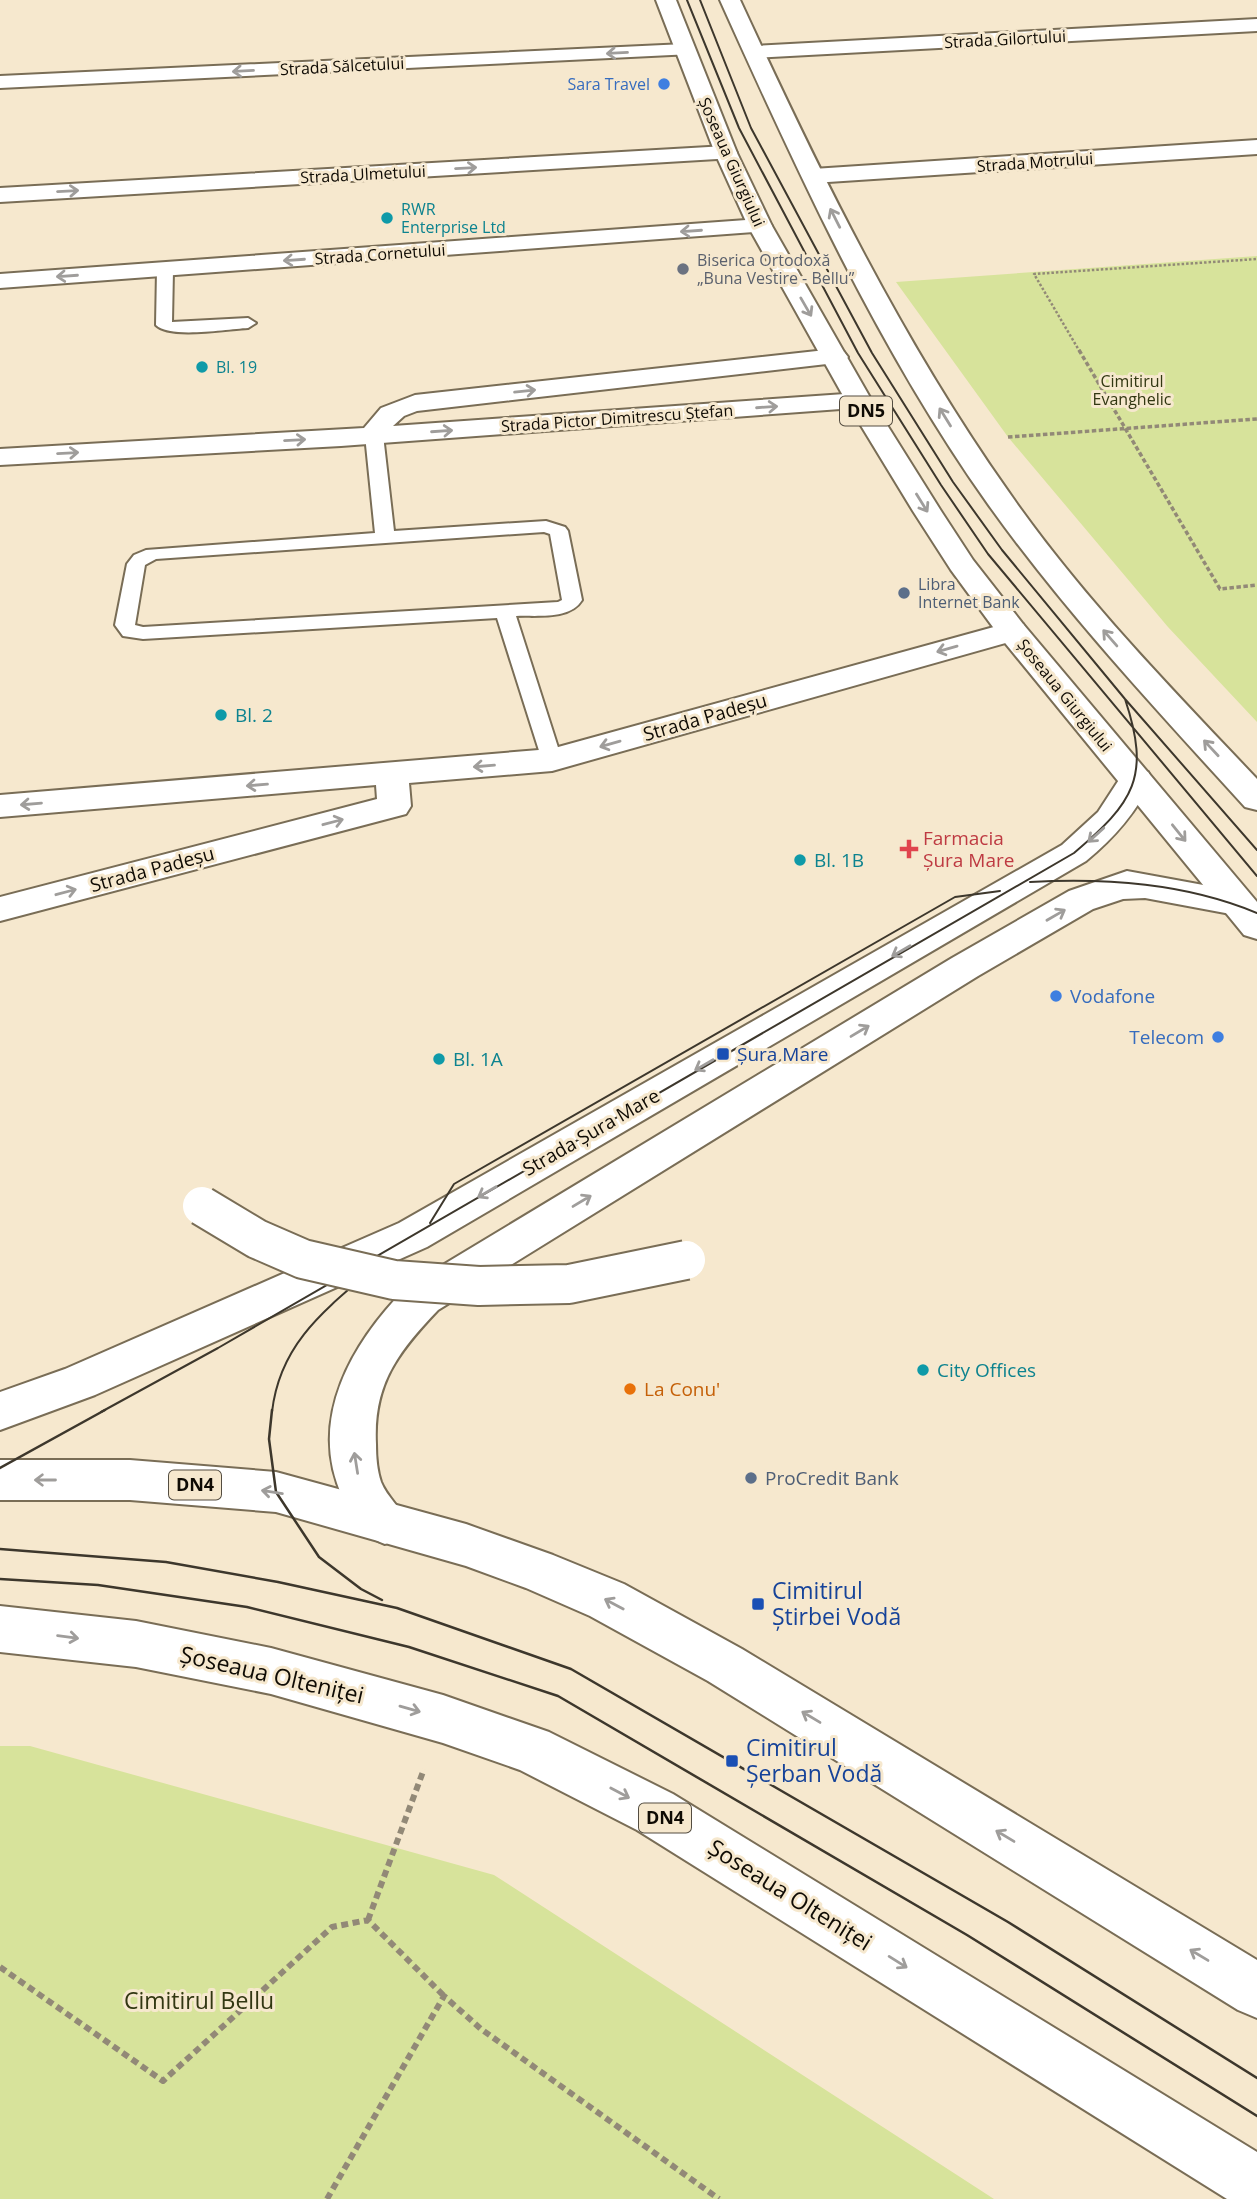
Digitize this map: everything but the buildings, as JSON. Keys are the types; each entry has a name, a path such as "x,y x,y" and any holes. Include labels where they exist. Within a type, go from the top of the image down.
{"street":[{"name":"Șoseaua Giurgiului","path":"666,0 726,153 760,226 859,401 961,564 1012,631 1246,914"},
{"path":"730,0 813,176 907,354 999,498 1088,613 1257,799"},
{"name":"Strada Gilortului","path":"754,52 1257,25"},
{"name":"Strada Sălcetului","path":"0,82 685,50"},
{"name":"Strada Motrului","path":"813,176 1257,148"},
{"name":"Strada Ulmetului","path":"0,195 726,153"},
{"name":"Strada Cornetului","path":"0,281 760,226"},
{"name":"Strada Pictor Dimitrescu Ștefan","path":"374,435 390,411 415,403 835,357"},
{"name":"Strada Pictor Dimitrescu Ștefan","path":"0,457 374,435 859,401"},
{"name":"Strada Padeșu","path":"0,806 552,760 1012,631"},
{"name":"Strada Padeșu","path":"0,909 394,806 393,773"},
{"name":"Strada Șura Mare","path":"0,1411 93,1376 413,1235 1074,853 1102,831 1127,800 1136,780"},
{"path":"1023,882 1068,879 1152,886 1246,914"},
{"path":"385,1523 364,1496 356,1471 352,1434 355,1399 369,1366 391,1329 424,1298 965,967 1082,900 1122,887 1152,886"},
{"path":"202,1206 257,1239 303,1259 394,1280 479,1286 569,1284 686,1260"},
{"name":"DN4","path":"0,1480 130,1480 276,1492 466,1545 537,1570 607,1600 725,1665 1257,1991"},
{"name":"Șoseaua Olteniței","path":"0,1629 136,1644 271,1671 443,1719 531,1749 655,1812 1257,2185"}],"lane":[{"path":"165,270 164,326 173,328 248,323"},
{"path":"374,435 385,536"},
{"path":"555,527 559,531 572,600 569,605 505,612 143,633 130,632 125,625 136,564 153,554 385,536 555,527"},
{"path":"505,612 552,760"}],"path":[{"path":"1257,259 1034,274 1220,589 1257,585"},
{"path":"1008,437 1257,419"},
{"path":"368,1920 443,1719"},
{"path":"0,1966 163,2081 332,1927 368,1920"},
{"path":"368,1920 481,2029 719,2199"},
{"path":"327,2199 444,1996"}],"green space":[{"name":"Cimitirul Evanghelic","path":"1257,256 1257,722 1168,627 1008,437 896,282"},
{"name":"Cimitirul Bellu","path":"0,1746 30,1746 494,1875 994,2199 0,2199"}],"tram line":[{"path":"687,0 739,128 858,353 988,554 1133,728"},
{"path":"700,0 751,128 872,353 953,482 1002,550 1125,699"},
{"path":"1125,699 1257,850"},
{"path":"1125,699 1133,728"},
{"path":"101,1412 218,1348 1074,853 1111,818 1132,786 1136,769 1133,728"},
{"path":"1133,728 1257,876"},
{"path":"1030,882 1088,881 1145,885 1202,895 1257,913"},
{"path":"430,1223 454,1184 955,897 1000,891"},
{"path":"272,1412 285,1364 310,1326 381,1262"},
{"path":"0,1468 105,1410"},
{"path":"272,1410 269,1439 276,1492 319,1557 361,1589 382,1600"},
{"path":"0,1549 166,1562 278,1582 397,1608 571,1669 1008,1922 1257,2078"},
{"path":"0,1579 98,1585 247,1607 409,1647 558,1696 967,1935 1257,2116"}],"place":[{"name":"Sara Travel","path":"664,84"},
{"name":"RWR Enterprise Ltd","path":"387,218"},
{"name":"Biserica Ortodoxă „Buna Vestire - Bellu”","path":"683,269"},
{"name":"Bl. 19","path":"202,367"},
{"name":"Libra Internet Bank","path":"904,593"},
{"name":"Bl. 2","path":"221,715"},
{"name":"Farmacia Șura Mare","path":"909,849"},
{"name":"Bl. 1B","path":"800,860"},
{"name":"Vodafone","path":"1056,996"},
{"name":"Telecom","path":"1218,1037"},
{"name":"Șura Mare","path":"723,1054"},
{"name":"Bl. 1A","path":"439,1059"},
{"name":"City Offices","path":"923,1370"},
{"name":"La Conu'","path":"630,1389"},
{"name":"ProCredit Bank","path":"751,1478"},
{"name":"Cimitirul Știrbei Vodă","path":"758,1604"},
{"name":"Cimitirul Șerban Vodă","path":"732,1761"}]}
